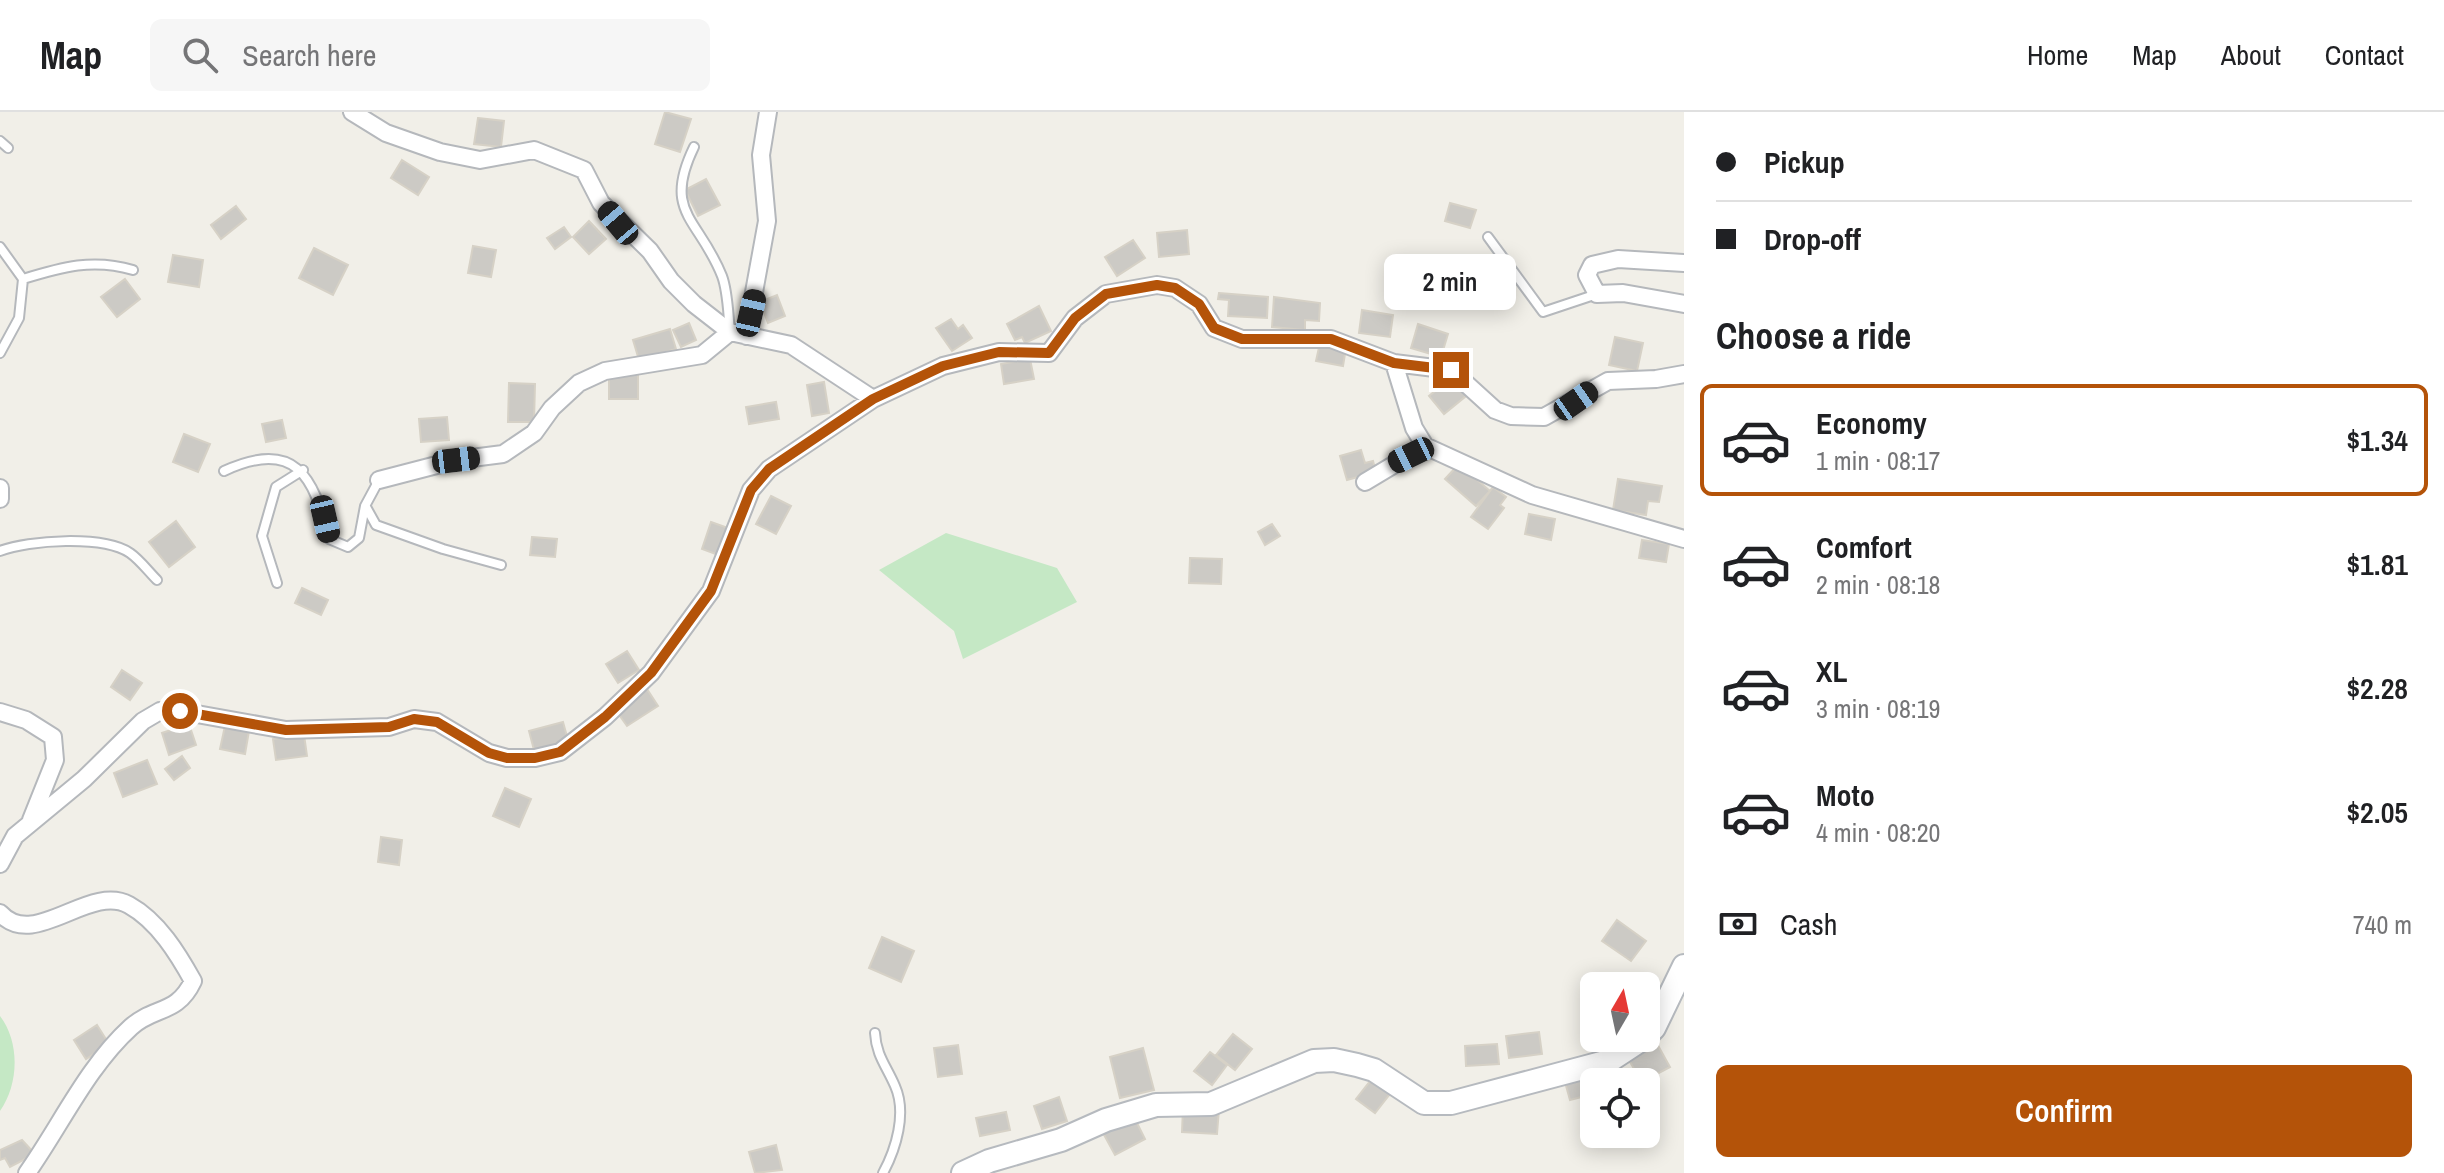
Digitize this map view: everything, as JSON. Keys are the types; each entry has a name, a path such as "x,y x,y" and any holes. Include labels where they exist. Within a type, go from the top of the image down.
{"street":[{"path":"352,112 386,133 440,152 480,160 534,150 584,170 601,203 650,251 671,281 694,304 738,334 791,345 873,399"},
{"path":"379,480 456,460 503,454 534,433 552,408 579,383 605,371 702,355 738,334 767,221 761,155 768,112"},
{"path":"1684,263 1618,259 1592,265 1587,275 1597,294 1623,293 1684,304"},
{"path":"0,864 15,836 143,721 160,711 180,711 286,730 389,727 414,719 437,722 489,753 507,758 535,758 560,752 605,717 651,673 711,591 751,490 769,469 873,399 943,366 999,352 1049,353 1075,318 1106,294 1157,285 1175,288 1199,304 1214,328 1242,339 1331,339 1394,363 1451,370 1495,410 1511,416 1544,417 1608,381 1656,379 1684,374"},
{"path":"1394,363 1414,428 1425,446 1532,495 1684,539"},
{"path":"1365,482 1425,446"},
{"path":"0,488 0,499"},
{"path":"0,712 26,720 53,737 55,760 29,825"},
{"path":"0,913 19,924 40,922 109,900 127,904 175,949 193,981 186,996 171,1008 133,1025 103,1058 27,1173"},
{"path":"1660,1016 1682,972"},
{"path":"963,1173 1012,1152 1061,1140 1106,1120 1156,1105 1211,1104 1314,1061 1334,1060 1374,1070 1424,1103 1451,1103 1609,1061 1622,1052"}],"lane":[{"path":"0,141 8,148"},
{"path":"694,147 683,170 680,202 723,279 738,334"},
{"path":"1488,237 1543,312 1597,294"},
{"path":"0,247 23,279 19,318 0,353"},
{"path":"23,279 88,263 113,264 133,270"},
{"path":"224,471 239,464 283,460 303,470 315,490 329,539 348,547 359,538 365,506 379,480"},
{"path":"277,583 262,536 276,487 303,470"},
{"path":"365,506 376,525 443,549 501,565"},
{"path":"0,551 14,545 60,541 104,544 129,552 157,580"},
{"path":"875,1033 875,1050 897,1089 901,1110 892,1156 883,1173"}],"green space":[{"path":"946,533 1057,568 1077,602 963,659 954,631 879,570"},
{"path":"0,1016 11,1038 15,1063 11,1088 0,1111"}],"building":[{"path":"665,112 691,119 680,152 655,144"},
{"path":"478,118 504,121 501,147 474,144"},
{"path":"402,160 429,177 418,195 391,178"},
{"path":"706,179 720,205 698,216 685,190"},
{"path":"1450,203 1476,210 1470,228 1445,221"},
{"path":"236,206 246,219 221,239 211,225"},
{"path":"589,221 606,239 589,254 573,237"},
{"path":"564,227 571,237 555,249 547,238"},
{"path":"1187,230 1189,254 1159,257 1157,233"},
{"path":"1133,240 1145,258 1117,276 1105,257"},
{"path":"473,246 496,250 491,277 468,273"},
{"path":"314,248 348,265 333,295 299,278"},
{"path":"173,255 203,260 199,287 168,282"},
{"path":"125,279 140,299 117,317 101,297"},
{"path":"1219,293 1268,297 1267,318 1228,316 1229,300 1218,299"},
{"path":"777,295 785,316 768,323 760,302"},
{"path":"1274,297 1320,303 1319,321 1305,320 1305,330 1272,327"},
{"path":"1039,306 1051,331 1025,343 1022,337 1015,340 1007,324"},
{"path":"1362,310 1393,315 1390,337 1359,333"},
{"path":"951,319 958,329 963,325 972,338 952,351 936,328"},
{"path":"689,323 696,340 681,347 673,330"},
{"path":"1418,324 1448,334 1441,357 1411,348"},
{"path":"670,329 676,349 639,360 633,340"},
{"path":"1615,337 1643,343 1637,371 1609,365"},
{"path":"1320,343 1346,348 1343,366 1316,361"},
{"path":"1030,359 1034,379 1004,384 1001,364"},
{"path":"638,372 638,399 609,399 609,373"},
{"path":"1456,374 1471,392 1444,414 1429,396"},
{"path":"824,382 829,413 812,416 807,385"},
{"path":"509,383 535,384 534,422 508,422"},
{"path":"776,402 779,419 749,424 746,407"},
{"path":"447,417 449,440 421,442 419,419"},
{"path":"282,420 286,438 266,442 262,424"},
{"path":"184,434 210,444 198,472 173,462"},
{"path":"1361,450 1365,463 1373,461 1376,472 1347,480 1340,456"},
{"path":"1459,464 1490,491 1476,506 1445,479"},
{"path":"1618,479 1662,486 1659,502 1648,501 1646,515 1613,510"},
{"path":"1493,487 1506,497 1500,505 1504,508 1488,529 1471,517"},
{"path":"771,496 791,506 776,534 756,524"},
{"path":"1529,514 1555,519 1551,540 1525,534"},
{"path":"176,521 195,547 169,567 149,542"},
{"path":"711,522 731,529 721,556 702,549"},
{"path":"1272,524 1280,536 1265,545 1258,532"},
{"path":"532,537 557,539 555,557 530,555"},
{"path":"1642,540 1669,544 1666,562 1639,558"},
{"path":"1190,558 1222,559 1221,584 1189,583"},
{"path":"302,588 328,600 321,615 295,603"},
{"path":"627,651 639,670 618,683 606,664"},
{"path":"122,670 142,683 130,700 111,687"},
{"path":"647,689 658,706 627,726 615,709"},
{"path":"563,722 568,740 534,750 529,731"},
{"path":"189,724 196,745 169,755 162,733"},
{"path":"225,726 249,731 245,754 220,749"},
{"path":"304,735 307,756 276,760 273,739"},
{"path":"182,756 190,768 174,780 165,769"},
{"path":"147,760 157,784 123,797 114,773"},
{"path":"505,788 531,799 519,827 493,816"},
{"path":"381,837 402,840 399,865 378,862"},
{"path":"1617,920 1646,941 1631,961 1602,941"},
{"path":"882,937 914,951 901,982 869,968"},
{"path":"97,1025 109,1044 86,1059 74,1040"},
{"path":"1539,1032 1542,1054 1509,1058 1506,1036"},
{"path":"1233,1034 1252,1049 1235,1070 1216,1055"},
{"path":"1497,1044 1499,1064 1466,1066 1465,1046"},
{"path":"958,1045 962,1074 938,1077 934,1048"},
{"path":"1143,1048 1154,1090 1120,1098 1110,1057"},
{"path":"1660,1049 1670,1067 1660,1072 1660,1068 1634,1068 1627,1057 1635,1052 1660,1052"},
{"path":"1210,1052 1227,1065 1212,1085 1194,1071"},
{"path":"1580,1078 1580,1097 1570,1100 1565,1082"},
{"path":"1371,1080 1390,1094 1375,1113 1356,1099"},
{"path":"1059,1097 1067,1121 1042,1129 1034,1106"},
{"path":"1183,1107 1219,1109 1217,1134 1182,1132"},
{"path":"1006,1112 1010,1130 980,1136 976,1118"},
{"path":"1134,1117 1145,1139 1115,1155 1103,1133"},
{"path":"22,1140 35,1154 10,1167 5,1158 0,1160 0,1150"},
{"path":"776,1145 782,1170 755,1173 749,1152"}],"route":[{"path":"180,711 286,730 389,727 414,719 437,722 489,753 507,758 535,758 560,752 605,717 651,673 711,591 751,490 769,469 873,399 943,366 999,352 1049,353 1075,318 1106,294 1157,285 1175,288 1199,304 1214,328 1242,339 1331,339 1394,363 1441,366 1451,370"}]}
